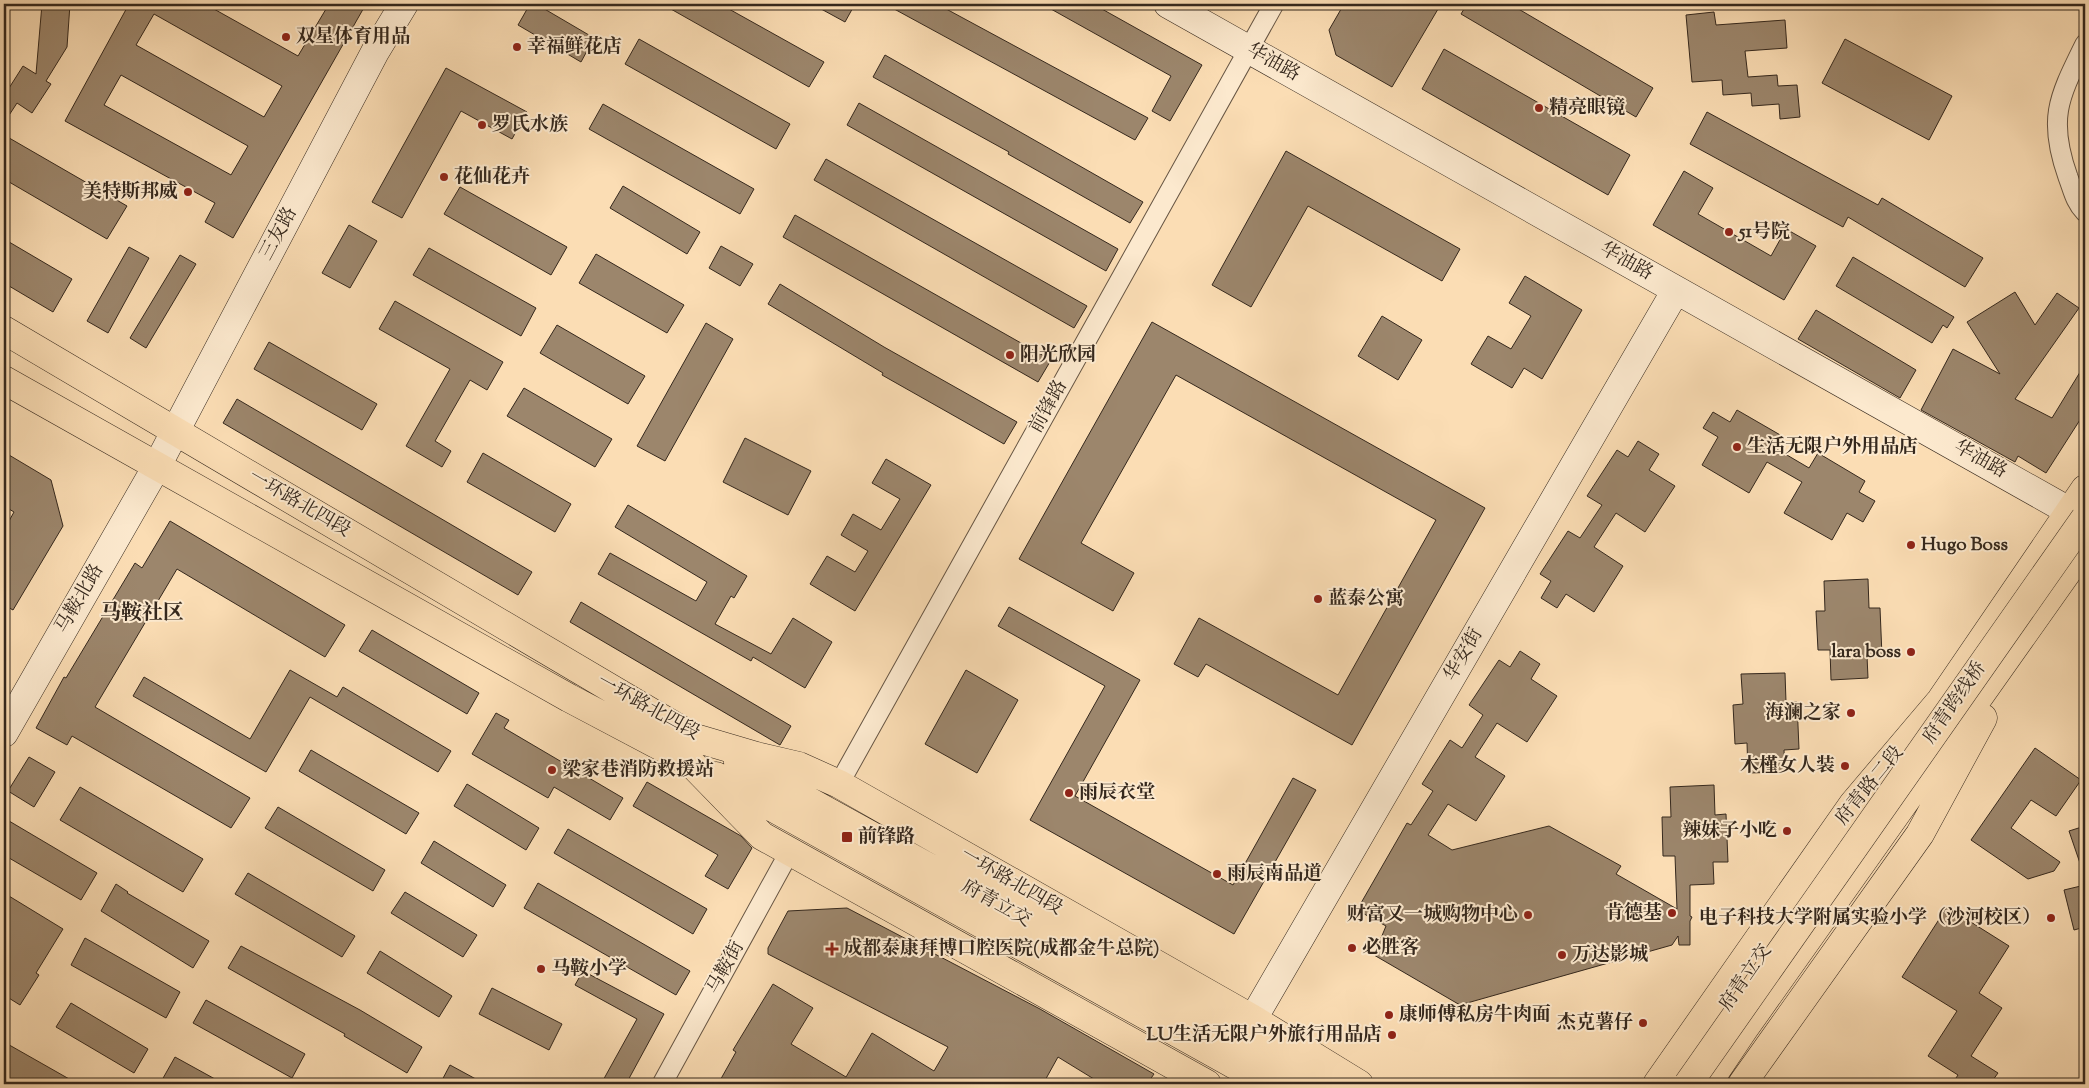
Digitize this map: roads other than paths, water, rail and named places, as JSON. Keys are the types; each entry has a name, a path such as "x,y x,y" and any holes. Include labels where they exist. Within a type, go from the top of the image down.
{"main road":[{"name":"一环路北四段","path":"4,330 175,431 693,750 762,836 1200,1083"},
{"name":"一环路北四段","path":"4,380 569,698 693,750 756,756 799,766 839,784 1253,1019 1359,1084"},
{"name":"府青路二段","path":"1657,1084 1853,804 1941,700 2082,509"},
{"name":"府青跨线桥","path":"1688,1084 2082,509"},
{"name":"府青跨线桥","path":"1707,1084 1744,1028 2085,547"},
{"path":"1722,1084 2085,574"},
{"name":"府青立交","path":"1671,1084 1941,700"},
{"path":"1742,1084 1920,834 1979,724"},
{"name":"府青立交","path":"693,750 1311,1078"},
{"name":"府青立交","path":"693,750 1268,1084"}],"street":[{"name":"三友路","path":"157,466 375,52 404,4"},
{"name":"华油路","path":"1168,4 1676,290 2082,509"},
{"name":"前锋路","path":"839,784 1274,4"},
{"path":"2085,44 2062,91 2056,130 2063,163 2078,204 2085,212"},
{"name":"华安街","path":"1253,1019 1676,290"},
{"name":"马鞍北路","path":"4,733 157,466"},
{"name":"马鞍街","path":"662,1084 790,852"}],"place":[{"name":"双星体育用品","path":"286,37"},
{"name":"幸福鲜花店","path":"517,47"},
{"name":"精亮眼镜","path":"1539,108"},
{"name":"罗氏水族","path":"482,125"},
{"name":"花仙花卉","path":"444,177"},
{"name":"美特斯邦威","path":"188,192"},
{"name":"51号院","path":"1729,232"},
{"name":"阳光欣园","path":"1010,355"},
{"name":"生活无限户外用品店","path":"1737,447"},
{"name":"Hugo Boss","path":"1911,545"},
{"name":"蓝泰公寓","path":"1318,599"},
{"name":"lara boss","path":"1911,652"},
{"name":"海澜之家","path":"1851,713"},
{"name":"木槿女人装","path":"1845,766"},
{"name":"梁家巷消防救援站","path":"552,770"},
{"name":"雨辰衣堂","path":"1069,793"},
{"name":"辣妹子小吃","path":"1787,831"},
{"name":"前锋路","path":"847,837"},
{"name":"雨辰南品道","path":"1217,874"},
{"name":"肯德基","path":"1672,913"},
{"name":"财富又一城购物中心","path":"1528,915"},
{"name":"电子科技大学附属实验小学（沙河校区）","path":"2051,918"},
{"name":"必胜客","path":"1352,948"},
{"name":"成都泰康拜博口腔医院(成都金牛总院)","path":"832,949"},
{"name":"万达影城","path":"1562,955"},
{"name":"马鞍小学","path":"541,969"},
{"name":"康师傅私房牛肉面","path":"1389,1015"},
{"name":"杰克薯仔","path":"1643,1023"},
{"name":"LU生活无限户外旅行用品店","path":"1392,1035"}],"district":[{"name":"马鞍社区","path":"142,614"}]}
